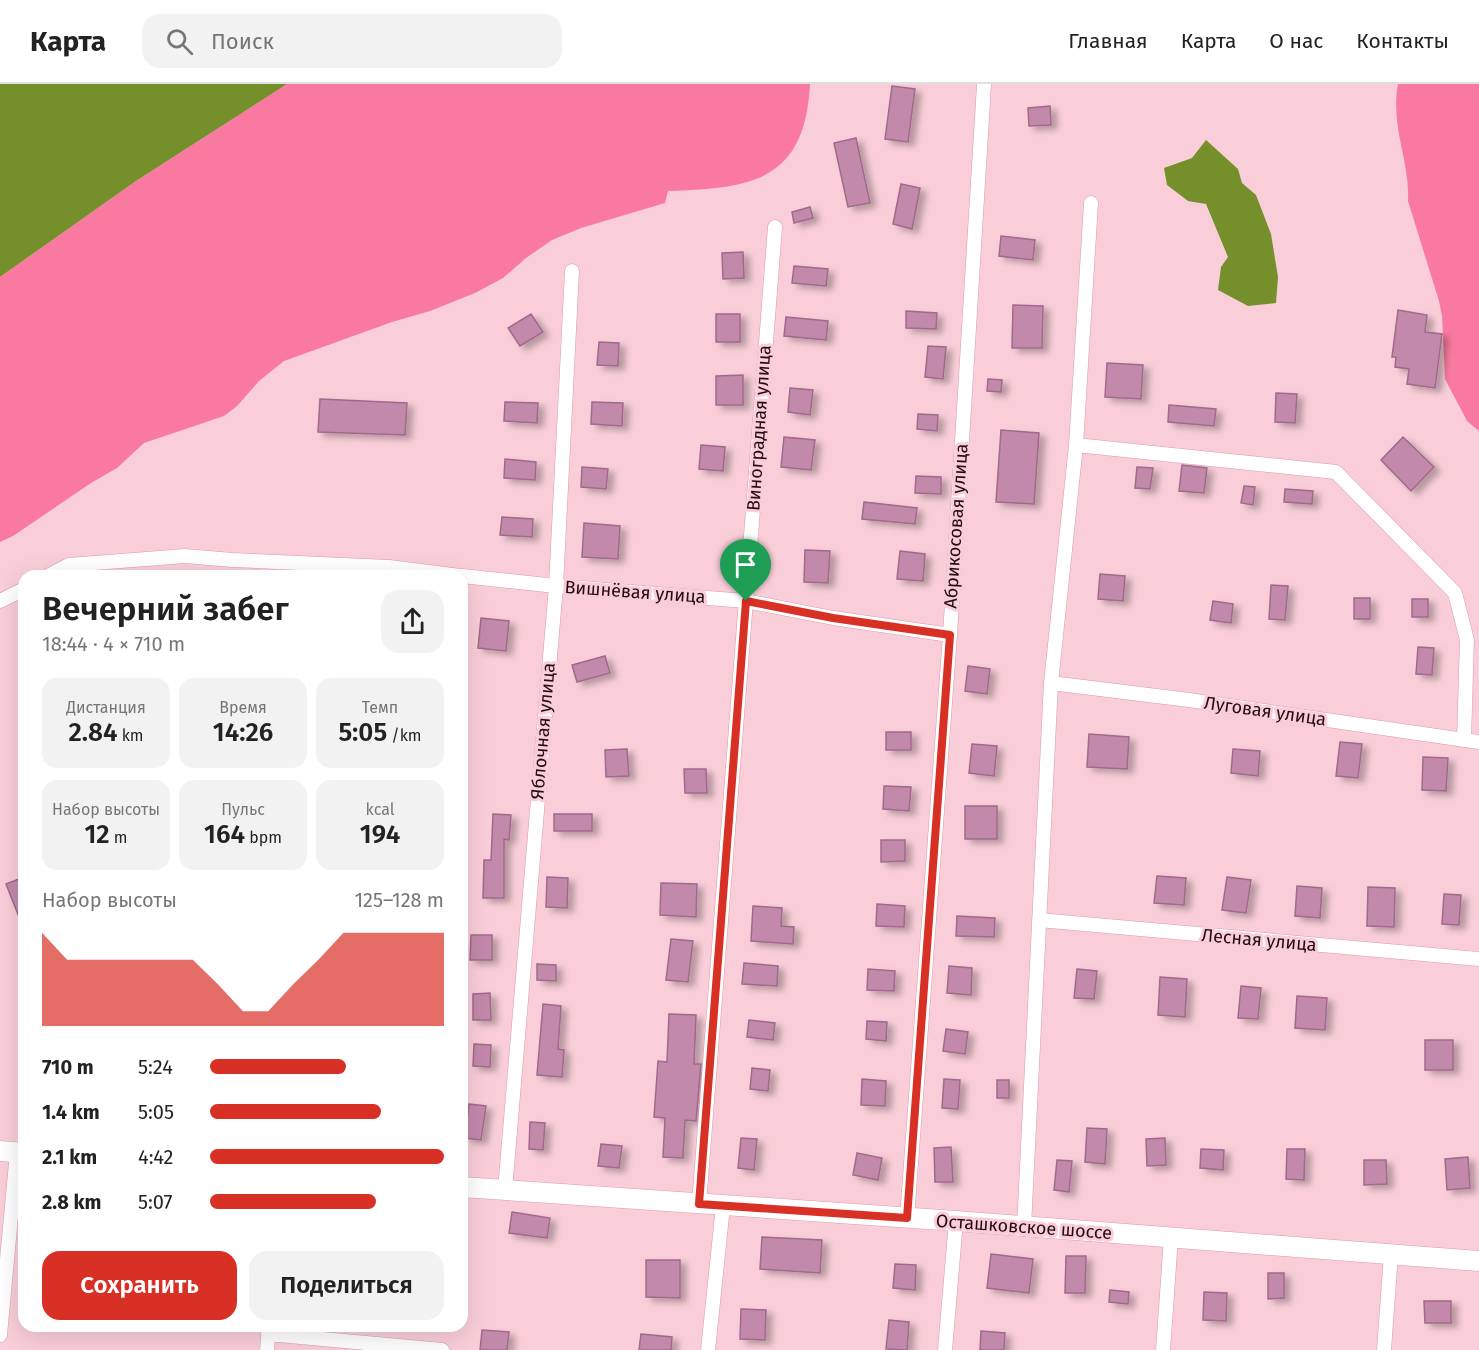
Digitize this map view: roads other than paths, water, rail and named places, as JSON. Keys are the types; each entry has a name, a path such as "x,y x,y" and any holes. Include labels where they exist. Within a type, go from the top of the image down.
{"street":[{"name":"Абрикосовая улица","path":"907,1218 950,635 984,85"},
{"path":"1024,1227 1051,683 1076,445 1091,203"},
{"name":"Виноградная улица","path":"699,1204 775,227"},
{"name":"Яблочная улица","path":"505,1190 556,586 572,271"},
{"path":"1076,445 1336,472 1455,593 1467,640 1464,740"},
{"name":"Вишнёвая улица","path":"59,570 69,565 185,556 413,570"},
{"name":"Вишнёвая улица","path":"468,577 746,601 833,618 950,635"},
{"path":"0,601 18,592"},
{"name":"Луговая улица","path":"1051,683 1189,700 1479,742"},
{"name":"Лесная улица","path":"1039,920 1479,959"},
{"path":"0,1335 14,1152"},
{"name":"Осташковское шоссе","path":"468,1187 956,1221 1479,1262"},
{"path":"708,1350 723,1206"},
{"path":"945,1350 956,1221"},
{"path":"1163,1350 1171,1238"},
{"path":"1384,1350 1391,1254"},
{"path":"267,1350 268,1332"},
{"path":"285,1332 442,1350"}]}
